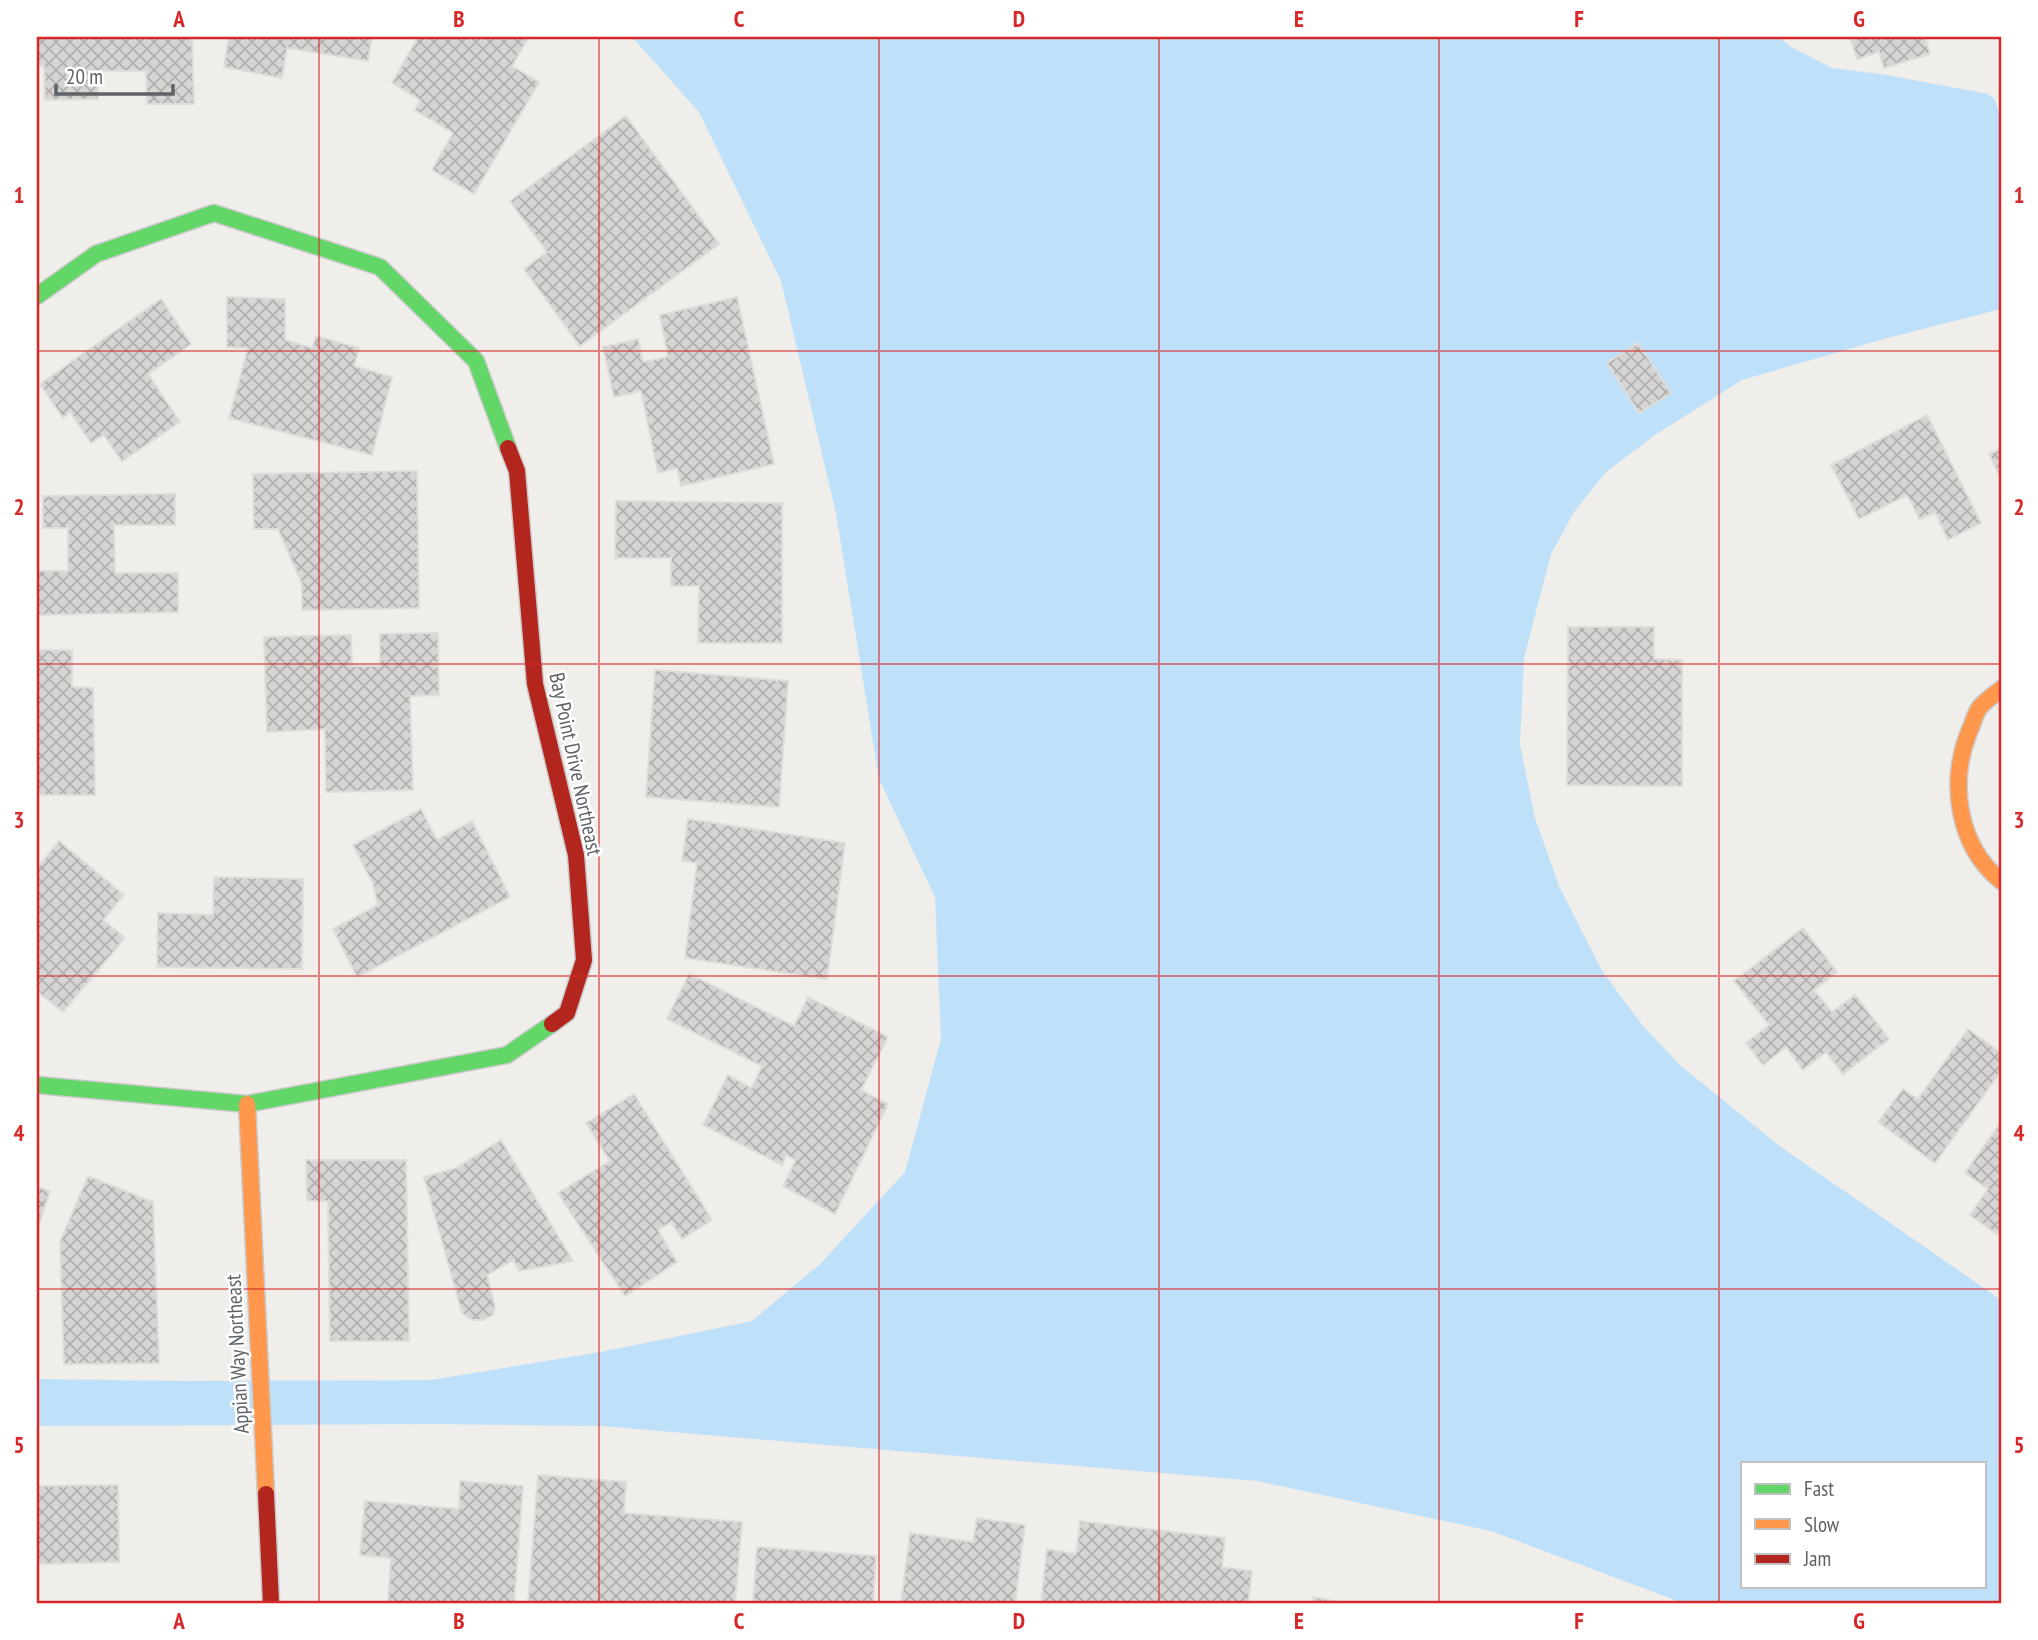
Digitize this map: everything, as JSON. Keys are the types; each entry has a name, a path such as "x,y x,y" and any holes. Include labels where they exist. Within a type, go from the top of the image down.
{"street":[{"name":"Bay Point Drive Northeast","path":"37,296 96,254 214,213 380,267 476,361 517,471 535,684 576,855 584,960 567,1013 508,1055 247,1104 37,1085"},
{"path":"2001,689 1979,708 1962,750 1957,791 1966,831 1985,868 2001,881"},
{"name":"Appian Way Northeast","path":"247,1104 271,1603"}],"water":[{"path":"632,37 1778,37 1791,47 1832,68 1887,75 1988,94 1995,100 2001,118 2001,309 1742,380 1655,435 1606,472 1574,512 1551,554 1524,658 1520,745 1535,818 1559,886 1602,971 1643,1026 1681,1066 1781,1147 2001,1300 2001,1603 1683,1603 1491,1531 1257,1481 601,1426 37,1426 37,1379 431,1380 606,1351 752,1321 820,1264 905,1172 941,1039 935,897 879,779 836,513 781,281 699,112"}],"building":[{"path":"37,37 192,37 194,104 147,104 146,71 97,71 98,99 45,100 44,66 37,66"},
{"path":"229,37 372,37 368,61 287,48 282,78 224,67"},
{"path":"418,37 529,37 512,66 539,82 474,194 432,170 453,133 415,110 420,100 392,83"},
{"path":"1850,37 1925,37 1930,54 1884,68 1879,52 1857,59"},
{"path":"626,116 719,244 580,346 524,269 547,252 510,201"},
{"path":"227,297 285,299 285,340 312,348 316,336 359,348 354,366 392,377 372,455 229,418 248,348 227,347"},
{"path":"737,297 774,464 681,486 677,468 658,473 641,391 614,397 603,347 638,339 643,362 668,357 660,315"},
{"path":"161,299 191,344 148,374 180,422 122,461 104,435 91,443 70,412 63,418 40,384"},
{"path":"1638,343 1671,393 1639,413 1607,363"},
{"path":"1927,415 1981,523 1948,540 1935,512 1920,520 1907,495 1859,519 1831,465"},
{"path":"2001,448 2001,479 1989,454"},
{"path":"417,471 419,608 302,610 302,584 278,529 254,529 253,474"},
{"path":"175,494 175,525 114,525 115,573 178,573 178,612 37,615 37,571 68,571 68,528 43,528 43,496"},
{"path":"616,501 782,503 782,643 698,643 699,586 671,586 671,558 615,558"},
{"path":"1568,627 1654,627 1654,659 1682,660 1682,786 1567,785"},
{"path":"438,633 439,695 410,696 413,790 326,792 325,729 267,732 264,637 351,635 352,666 380,666 380,634"},
{"path":"37,650 72,650 72,687 93,688 95,795 38,795"},
{"path":"655,670 788,681 779,807 646,797"},
{"path":"421,809 437,840 472,821 510,897 357,977 333,929 378,905 373,884 353,845"},
{"path":"688,819 845,843 827,979 685,958 697,863 682,861"},
{"path":"59,841 124,895 103,920 125,938 63,1012 37,991 37,956 40,952 37,949 37,868"},
{"path":"214,877 303,879 302,969 157,967 158,913 213,915"},
{"path":"1803,928 1837,972 1814,990 1832,1012 1855,995 1889,1039 1843,1074 1826,1052 1803,1070 1786,1047 1763,1065 1746,1043 1769,1025 1734,981"},
{"path":"689,974 794,1026 808,997 888,1037 861,1090 888,1104 835,1214 783,1186 796,1160 786,1155 782,1165 703,1125 728,1075 752,1088 762,1066 667,1019"},
{"path":"1968,1029 2001,1053 2001,1071 1935,1163 1878,1122 1903,1089 1918,1099"},
{"path":"634,1094 712,1220 682,1239 671,1222 658,1230 677,1262 625,1296 558,1193 610,1161 586,1123"},
{"path":"2001,1122 2001,1237 1970,1215 1988,1189 1965,1173"},
{"path":"501,1140 573,1261 519,1271 513,1260 487,1275 495,1307 493,1315 483,1320 472,1320 462,1313 424,1177 456,1168"},
{"path":"306,1160 406,1160 409,1341 330,1341 328,1201 307,1201"},
{"path":"88,1176 153,1202 159,1363 64,1364 60,1242"},
{"path":"37,1187 50,1191 37,1231"},
{"path":"538,1475 626,1482 624,1513 742,1522 735,1603 528,1603"},
{"path":"460,1481 523,1486 514,1603 388,1603 391,1558 360,1555 365,1501 459,1509"},
{"path":"118,1485 119,1562 37,1564 37,1486"},
{"path":"977,1518 1025,1525 1015,1603 901,1603 910,1533 973,1542"},
{"path":"1080,1521 1225,1538 1222,1567 1252,1571 1248,1603 1041,1603 1047,1549 1076,1554"},
{"path":"757,1547 876,1556 873,1603 753,1603"},
{"path":"1314,1597 1344,1603 1313,1603"}],"traffic: fast":[{"path":"37,296 96,254 214,213 380,267 476,361 508,448"},
{"path":"37,1085 247,1104 507,1055 552,1024"}],"traffic: slow":[{"path":"2001,689 1978,709 1959,771 1961,812 1966,831 1986,866 2001,881"},
{"path":"247,1104 266,1494"}],"traffic: jam":[{"path":"508,448 517,471 535,684 576,855 584,960 567,1013 552,1024"},
{"path":"266,1494 271,1603"}]}
